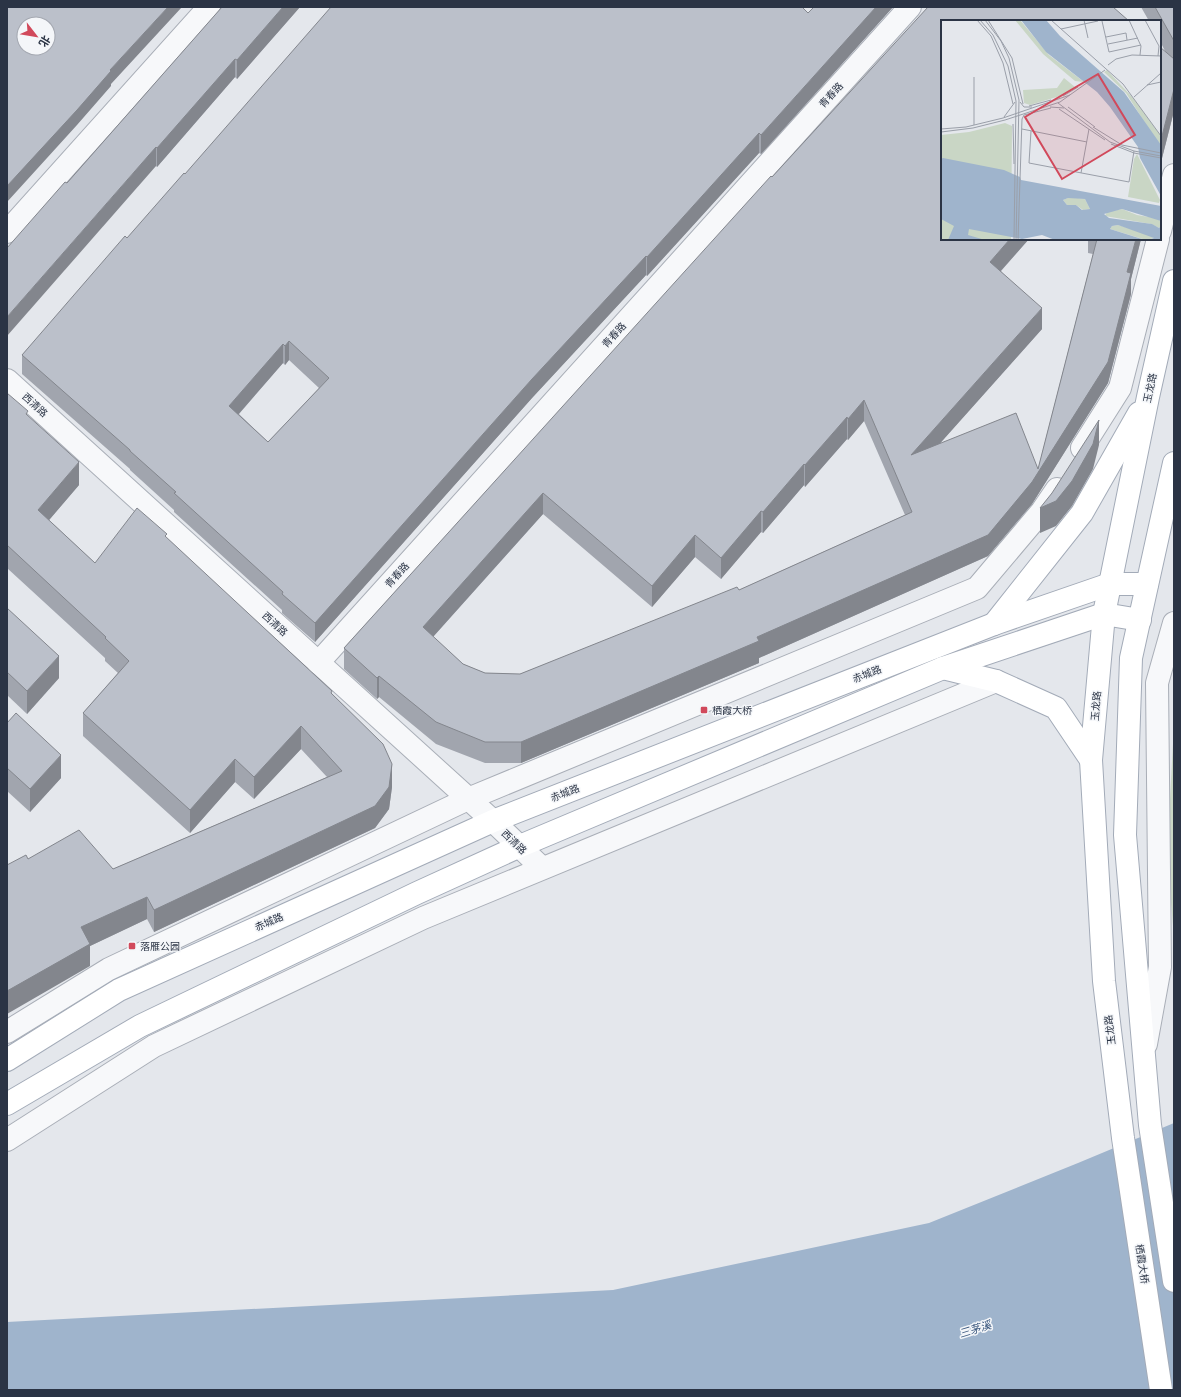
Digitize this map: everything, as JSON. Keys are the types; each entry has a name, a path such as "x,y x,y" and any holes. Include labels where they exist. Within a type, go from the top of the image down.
{"main road":[{"name":"玉龙路","path":"1123,1138 1104,981 1091,760 1104,614 1148,397 1174,280"},
{"path":"994,624 1082,513 1148,397"},
{"path":"1174,462 1131,658 1125,835 1150,1125 1174,1281"},
{"name":"赤城路","path":"7,1060 119,990 493,821 994,624 1110,584 1147,584"},
{"path":"7,1104 140,1026 417,893 520,846 943,668 1104,614 1140,620"},
{"path":"943,668 996,681 1056,708 1091,760"},
{"name":"栖霞大桥","path":"1123,1138 1161,1390"}],"lane":[{"path":"7,232 209,7"},
{"name":"青春路","path":"318,663 910,7"},
{"path":"1161,227 1174,175"},
{"path":"7,1032 109,969 468,799 977,588 1042,512 1120,388 1158,240"},
{"name":"西清路","path":"7,380 493,821 542,868"},
{"path":"1144,1056 1160,967 1157,683 1174,623"},
{"path":"7,1140 154,1046 423,918 996,681"}],"green space":[{"path":"1174,725 1174,938 1167,855"}],"water":[{"name":"三茅溪","path":"1174,1123 1174,1390 7,1390 7,1322 613,1290 929,1223"}],"building":[{"path":"7,7 168,7 110,70 111,71 7,186"},
{"path":"222,7 283,7 237,60 235,59 157,148 156,147 7,317 7,248 65,182 67,183"},
{"path":"331,7 802,7 808,13 814,7 876,7 761,135 759,133 647,257 646,256 532,379 315,623 174,493 176,492 22,355 125,236 127,238 184,173 185,174","holes":["289,341 329,378 268,442 229,406 283,344 285,346"]},
{"path":"928,7 1113,7 1128,20 941,20 941,240 1009,240 990,262 1042,308 911,455 1016,413 1038,469 1097,240 1136,240 1127,272 1131,273 1108,362 1032,482 988,535 757,637 759,641 521,742 485,742 436,722 379,676 377,678 344,648 771,176 772,177","holes":["864,400 912,512 739,590 737,587 520,674 485,673 463,664 423,627 543,493 652,586 695,535 721,558 761,511 763,512 804,464 805,465"]},
{"path":"1155,7 1174,7 1174,41"},
{"path":"1161,48 1174,59 1174,89 1161,140"},
{"path":"7,393 28,411 26,414 79,462 38,510 95,563 137,508 167,534 165,536 332,691 331,693 383,744 392,764 389,787 375,806 154,910 147,897 81,927 90,944 7,991 7,865 26,855 28,859 79,830 113,869 342,771 301,726 254,777 235,759 190,810 83,713 129,661 105,638 106,637 7,545"},
{"path":"1099,420 1093,444 1072,481 1056,501 1040,508 1052,493"},
{"path":"7,608 59,656 27,691 7,672"},
{"path":"16,713 61,755 30,789 7,768 7,723"}],"place":[{"name":"栖霞大桥","path":"704,710"},
{"name":"落雁公园","path":"132,946"}]}
